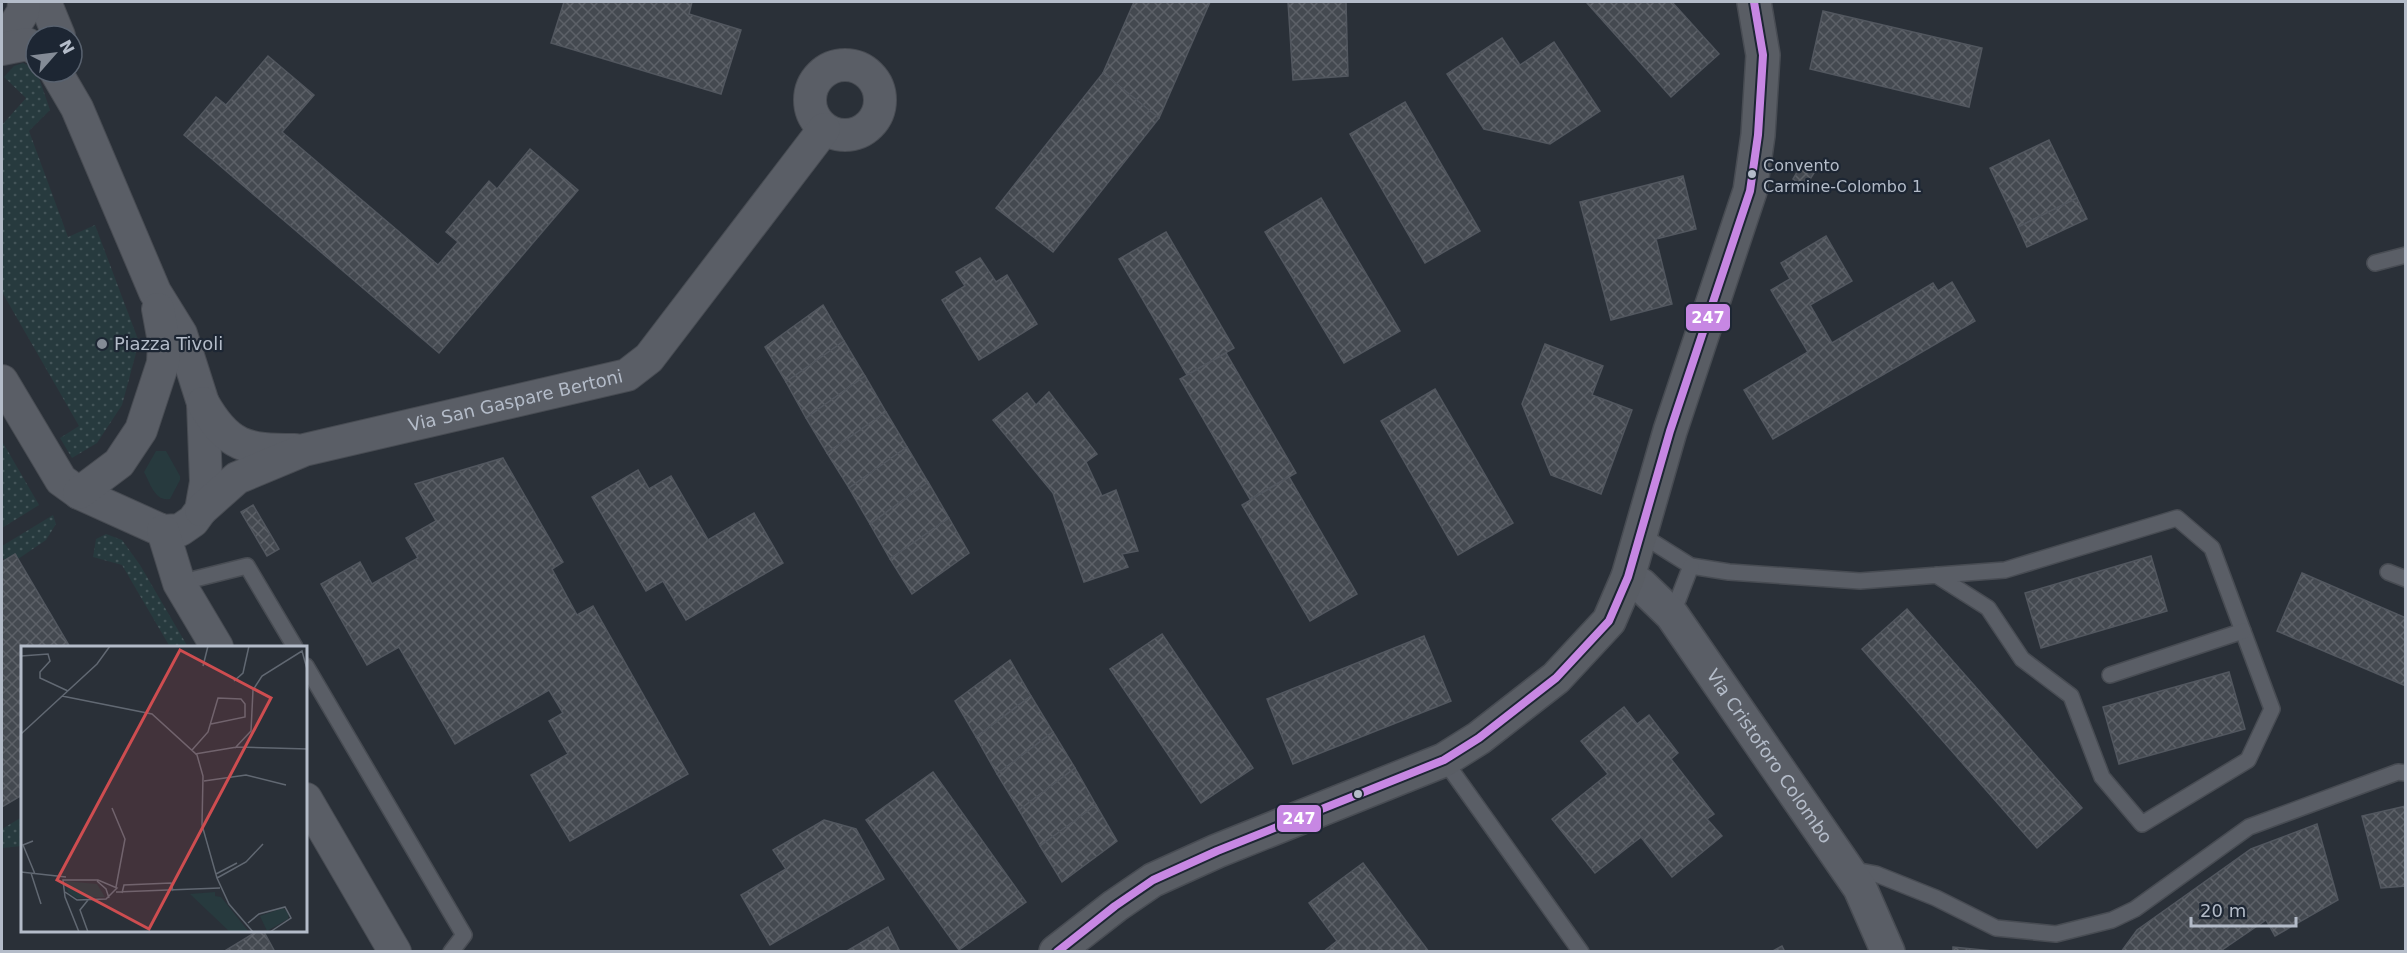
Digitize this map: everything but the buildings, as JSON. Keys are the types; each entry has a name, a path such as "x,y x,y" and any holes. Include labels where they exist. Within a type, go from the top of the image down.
{"main road":[{"path":"1056,951 1115,906 1154,880 1217,851 1444,760 1479,738 1556,678 1609,621 1628,577 1670,431 1750,191 1758,135 1763,55 1754,2"}],"street":[{"path":"2,47 23,12 24,2"},
{"path":"45,2 54,24"},
{"path":"2,47 24,44"},
{"path":"63,84 77,108 155,292 181,334 203,403 215,424 232,440 244,446 269,450 304,450"},
{"path":"72,84 77,108"},
{"name":"Via San Gaspare Bertoni","path":"304,450 627,375 649,358 824,129"},
{"path":"79,493 119,463 141,430 163,363 164,342 155,292"},
{"path":"2,381 61,480 171,557 216,646"},
{"path":"201,510 206,482 203,403"},
{"path":"171,557 180,530 193,521 201,510 237,478 304,450"},
{"name":"Via Cristoforo Colombo","path":"1628,577 1641,585 1672,615 1860,888 1888,951"},
{"path":"308,803 395,951"}],"lane":[{"path":"2375,263 2406,255"},
{"path":"1640,534 1691,566 1729,572 1860,581 1936,575 2005,570 2177,518 2211,548 2272,709 2248,760 2142,824 2102,777 2071,696 2022,659 1988,608 1936,575"},
{"path":"171,557 247,566 294,646"},
{"path":"1672,615 1691,566"},
{"path":"2388,572 2406,579"},
{"path":"2109,675 2243,631"},
{"path":"308,669 464,935 451,951"},
{"path":"1444,760 1581,951"},
{"path":"1846,868 1876,873 1936,898 1996,928 2056,934 2112,921 2135,909 2249,827 2398,772 2406,773"}],"green space":[{"path":"24,63 24,84 41,84 50,110 29,131 68,237 95,225 139,342 122,405 97,443 72,458 60,438 79,426 2,292 2,125 26,98 4,77 14,66"},
{"path":"2,441 39,505 2,528"},
{"path":"156,451 166,451 180,476 170,499 160,498 157,495 144,472"},
{"path":"53,515 56,524 46,540 18,559 15,554 4,560 2,546"},
{"path":"106,534 122,540 140,565 187,646 169,646 122,565 93,557 96,539"},
{"path":"21,818 21,846 2,848 2,829"}],"transit line":[{"name":"247","path":"1057,952 1115,906 1153,880 1217,851 1444,760 1479,738 1556,678 1609,621 1628,577 1670,431 1750,191 1758,135 1763,55 1754,2"}],"place":[{"name":"Convento Carmine-Colombo 1","path":"1752,174"},
{"name":"Piazza Tivoli","path":"102,344"}]}
